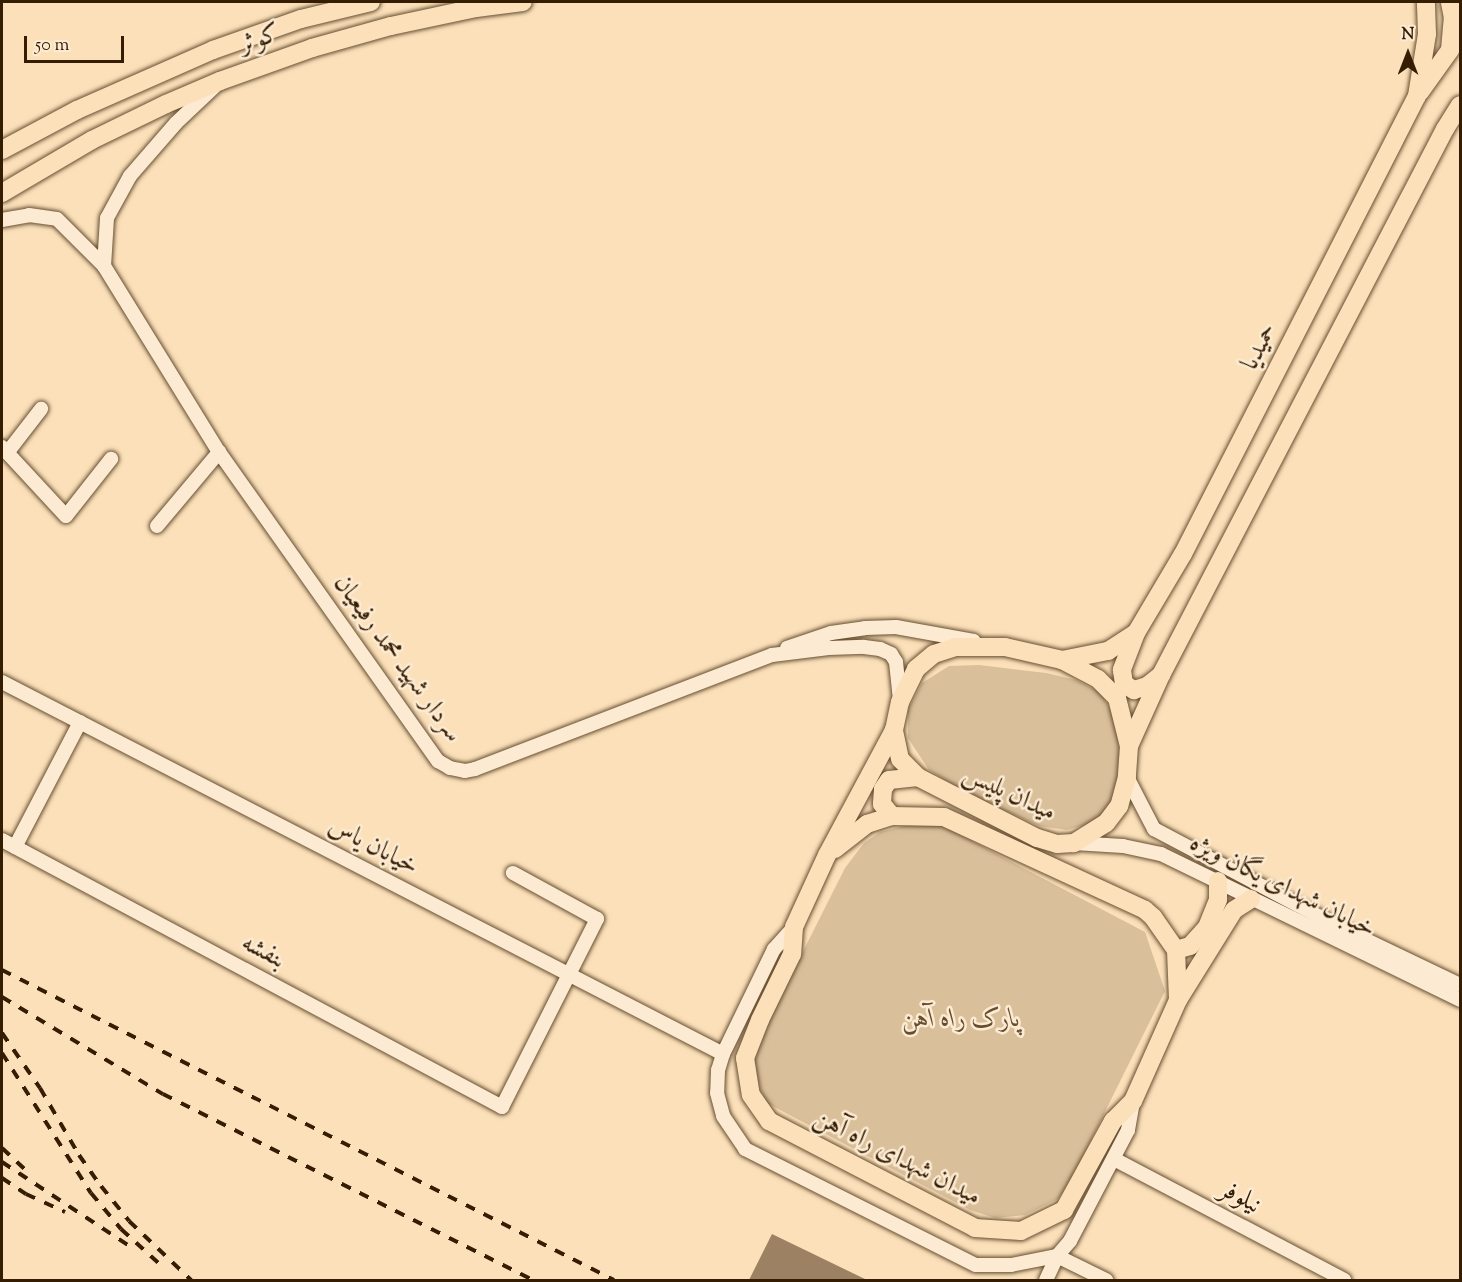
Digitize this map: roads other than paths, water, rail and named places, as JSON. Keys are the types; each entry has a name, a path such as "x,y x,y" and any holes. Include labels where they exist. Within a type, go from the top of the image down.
{"main road":[{"name":"کوثر","path":"2,150 77,110 213,50 301,20 371,2"},
{"name":"کوثر","path":"2,193 92,140 220,81 312,48 391,26 476,8 523,2"},
{"name":"حمیدیا","path":"1062,660 1108,651 1136,633 1183,554 1417,96 1427,34 1426,2"},
{"path":"1417,96 1450,50 1453,18 1450,2"},
{"path":"1129,746 1161,675 1445,129 1461,105"},
{"path":"1136,633 1122,670 1124,684 1134,690 1147,686 1161,675"},
{"name":"میدان پلیس","path":"955,646 1005,647 1062,660 1098,679 1117,698 1124,716 1129,746 1127,777 1119,806 1106,823 1074,843 1057,844 1037,838 918,777 900,759 894,730 900,702 916,669 934,654 955,646"},
{"name":"میدان شهدای راه آهن","path":"894,730 827,855 794,927 792,954 760,1020 745,1058 751,1095 768,1121 975,1228 1021,1232 1064,1210 1113,1121 1133,1101 1178,1000 1234,910 1251,898"},
{"path":"892,816 882,804 883,789 889,780 918,777"},
{"path":"827,855 867,824 892,816 944,817 1145,910 1159,923 1176,950 1178,1000"},
{"path":"1176,950 1190,946 1207,927 1218,900 1218,881"}],"street":[{"path":"104,266 107,218 130,176 176,123 220,81"},
{"name":"سردار شهید محمد رفیعیان","path":"2,220 29,215 57,219 104,266 219,452 438,761 450,768 465,771 476,769 772,655 828,648 864,646 880,649 891,654 896,662 899,672 900,702"},
{"path":"41,410 4,450 66,516 111,459"},
{"path":"157,526 219,452"},
{"path":"772,655 823,635 865,628 896,627 1005,647"},
{"name":"خیابان یاس","path":"2,682 723,1054"},
{"path":"15,847 80,722"},
{"name":"خیابان شهدای یگان ویژه","path":"1127,777 1154,829 1337,926 1461,985"},
{"name":"بنفشه","path":"2,840 502,1107 570,975"},
{"name":"خیابان شهدای یگان ویژه","path":"1074,843 1123,846 1161,854 1461,1000"},
{"path":"513,873 597,919 570,975"},
{"path":"794,927 774,949 723,1054 718,1070 717,1093 723,1116 745,1149 976,1265 1011,1265 1057,1256 1106,1281"},
{"path":"1046,1281 1057,1256 1070,1241 1114,1159 1128,1130 1133,1101"},
{"name":"نیلوفر","path":"1114,1159 1344,1281"}],"railway":[{"path":"2,970 614,1280"},
{"path":"2,997 163,1094 533,1280"},
{"path":"2,1033 40,1088 79,1155 101,1186 129,1221 191,1280"},
{"path":"2,1053 91,1193 121,1229 164,1268"},
{"path":"2,1148 29,1173"},
{"path":"2,1162 128,1245"},
{"path":"2,1178 26,1194 65,1212"}],"park label":[{"name":"پارک راه آهن","path":"961,1020"}]}
